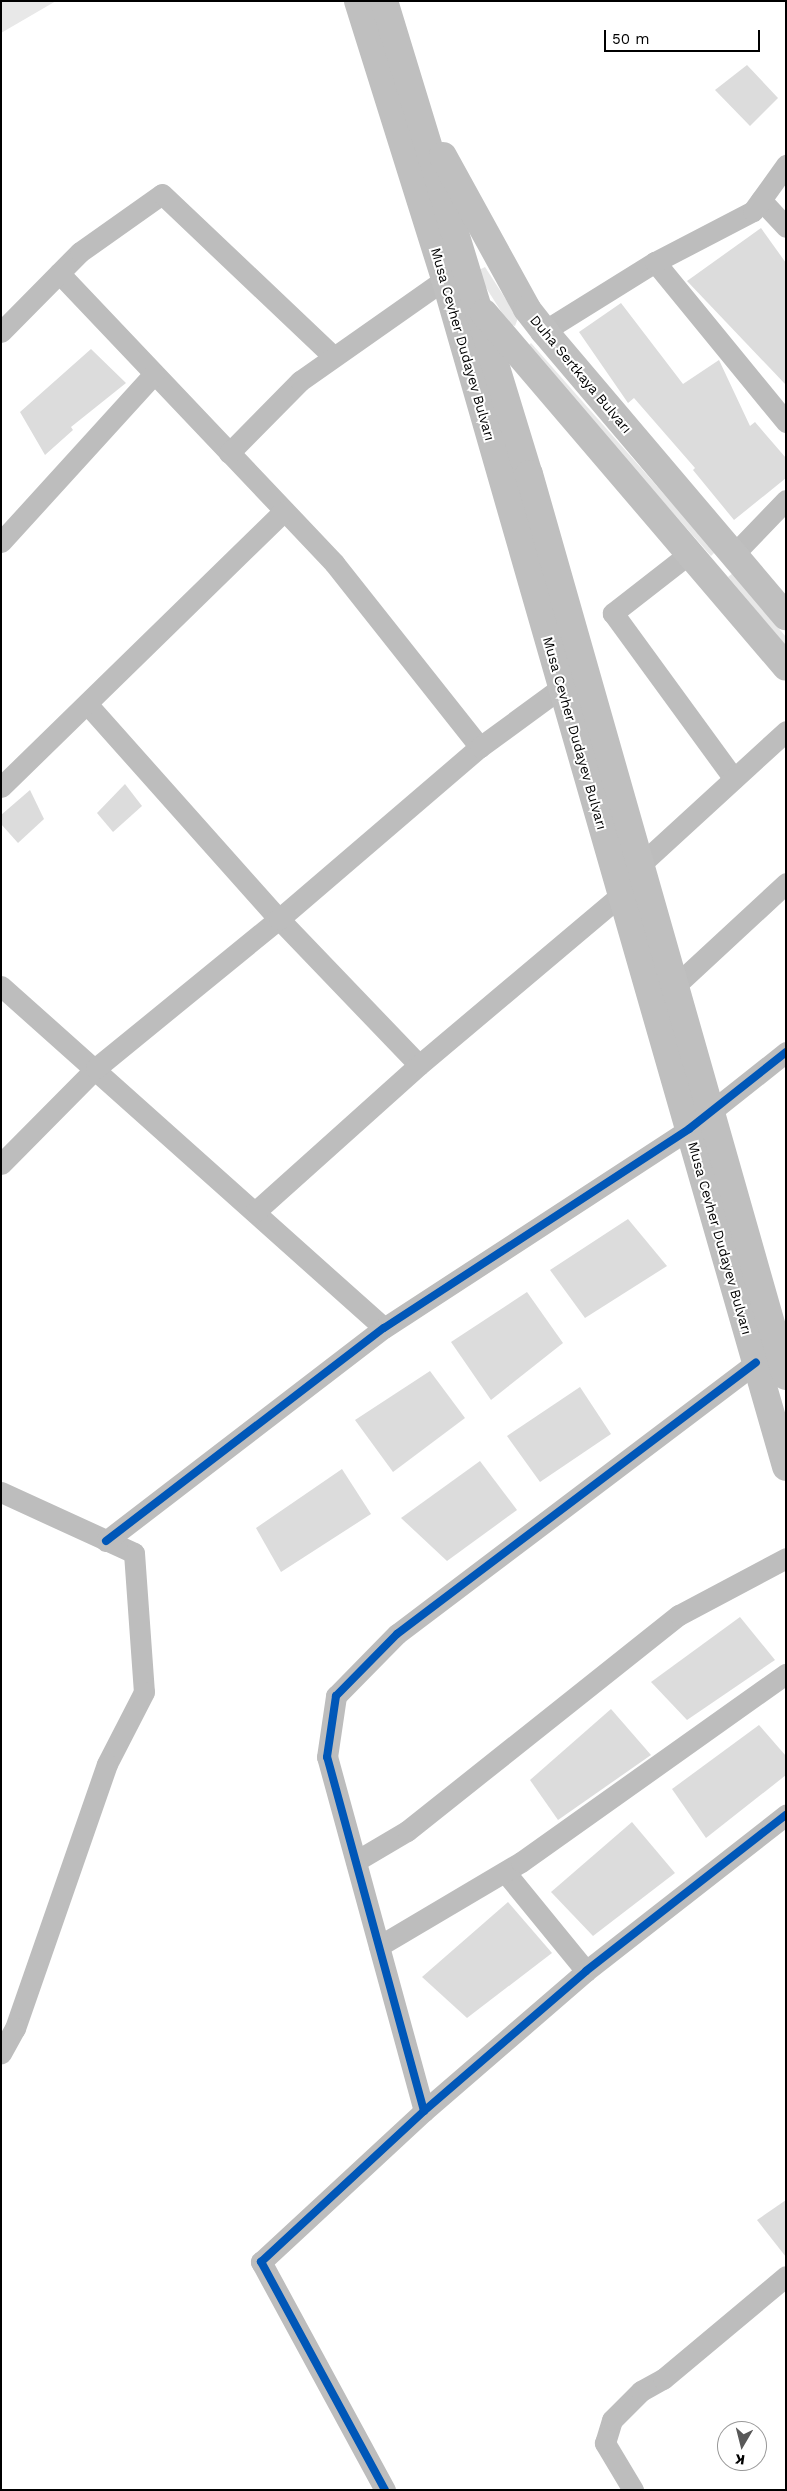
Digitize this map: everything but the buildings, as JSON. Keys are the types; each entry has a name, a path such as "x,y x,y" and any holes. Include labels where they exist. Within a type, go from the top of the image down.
{"main road":[{"name":"Musa Cevher Dudayev Bulvarı","path":"358,1 445,279 786,1467"},
{"name":"Musa Cevher Dudayev Bulvarı","path":"384,1 477,306 641,864 711,1112 780,1332 786,1376"},
{"name":"Duha Sertkaya Bulvarı","path":"415,105 527,309 786,616"},
{"path":"445,279 477,306 711,576 786,667"},
{"path":"711,576 734,554"}],"street":[{"path":"544,331 655,262 753,211 786,165"},
{"path":"1,332 80,252 162,194 333,356"},
{"path":"761,200 786,227"},
{"path":"655,262 786,422"},
{"path":"59,273 334,563 480,747"},
{"path":"229,453 300,381 445,279"},
{"path":"1,542 154,374"},
{"path":"734,554 786,500"},
{"path":"1,787 88,705 284,511"},
{"path":"690,553 613,613 734,779"},
{"path":"1,1164 96,1068 279,919 480,747 562,687"},
{"path":"88,705 279,919 419,1065"},
{"path":"641,864 786,731"},
{"path":"676,985 786,883"},
{"path":"255,1212 419,1065 622,894"},
{"path":"1,986 96,1068 384,1328"},
{"path":"106,1541 384,1328 689,1129 786,1052"},
{"path":"424,2111 327,1757 336,1696 397,1634 756,1362"},
{"path":"1,1492 134,1553 144,1692 107,1764 15,2028 1,2053"},
{"path":"356,1861 407,1832 679,1615 786,1558"},
{"path":"379,1946 505,1872 786,1674"},
{"path":"386,2490 261,2262 424,2111 586,1970 786,1815"},
{"path":"505,1872 586,1970"},
{"path":"633,2490 606,2444 612,2420 641,2390 663,2380 786,2276"}],"shaded area":[{"path":"1,1 56,1 1,33"},
{"path":"485,267 518,318 515,326 509,324 480,278 479,270"},
{"path":"531,343 715,552 711,556 527,347"},
{"path":"733,573 786,637 786,646 728,577"}],"cycle path":[{"path":"106,1541 384,1328 689,1129 786,1052"},
{"path":"424,2111 327,1757 336,1696 397,1634 756,1362"},
{"path":"385,2490 261,2262 424,2111 586,1971 786,1815"}]}
